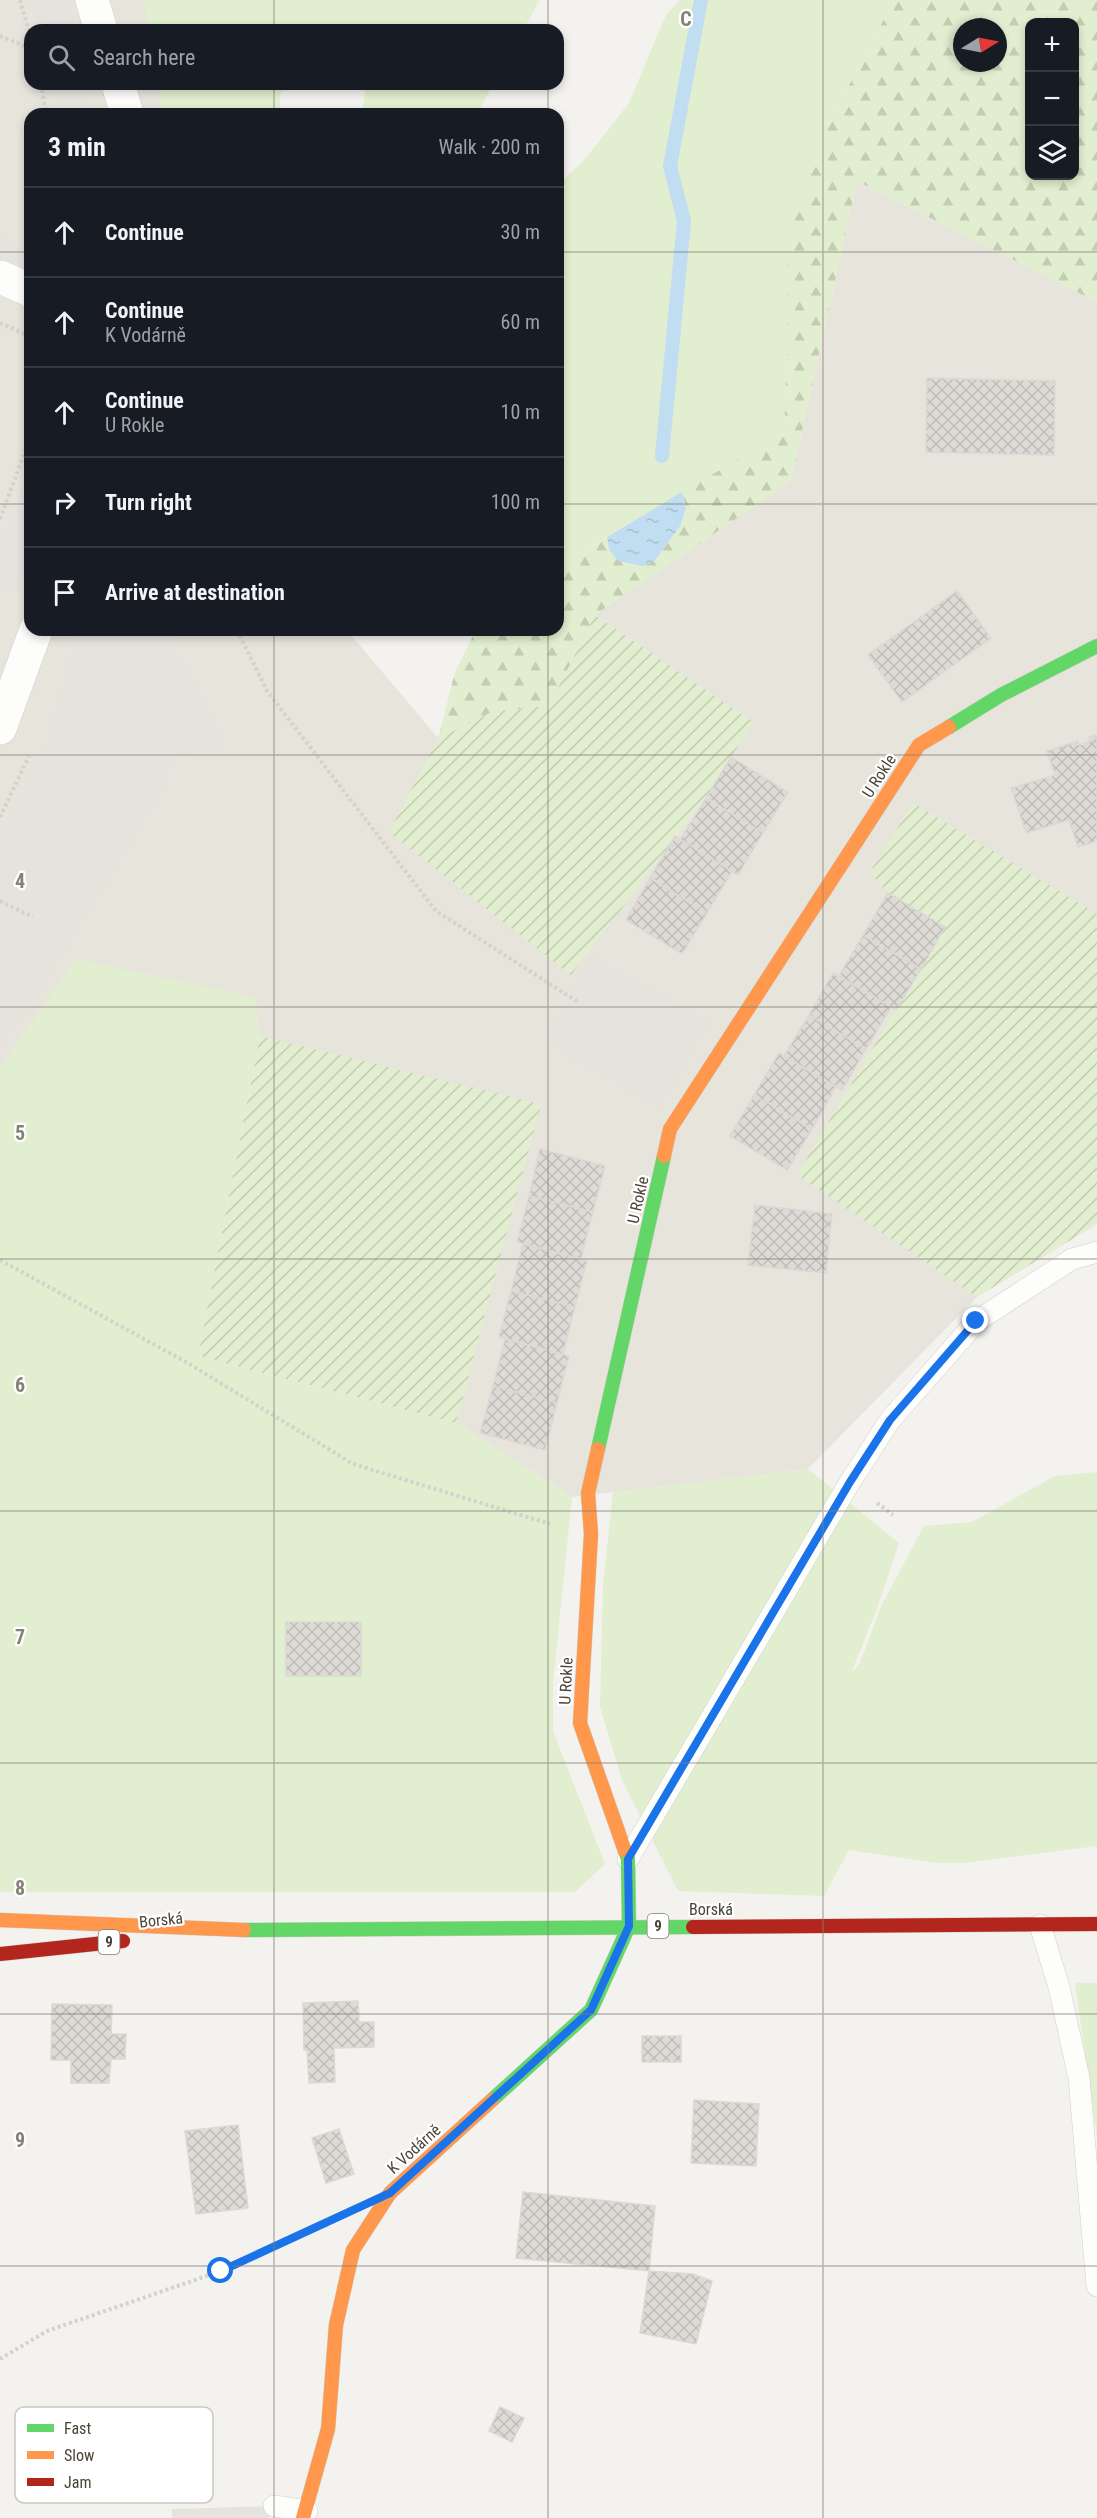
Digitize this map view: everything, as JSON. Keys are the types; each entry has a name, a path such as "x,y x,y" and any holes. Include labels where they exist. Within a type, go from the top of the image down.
{"street":[{"path":"92,0 99,24"},
{"path":"120,90 125,108"},
{"path":"0,277 24,287"},
{"path":"0,728 34,636"},
{"name":"U Rokle","path":"629,1926 628,1859 580,1723 591,1534 588,1493 670,1129 919,745 1001,695 1097,646"},
{"name":"Borská","path":"0,1920 218,1930 1097,1924"},
{"name":"K Vodárně","path":"305,2515 328,2429 336,2325 353,2250 390,2193 591,2010 629,1926"},
{"name":"Borská","path":"0,1954 218,1930"}],"lane":[{"path":"628,1859 838,1502 890,1420 976,1321 1072,1259 1097,1252"},
{"path":"1040,1925 1059,1987 1079,2078 1097,2286"},
{"path":"274,2506 305,2515"}],"path":[{"path":"20,0 27,24"},
{"path":"0,36 24,46"},
{"path":"42,90 45,108"},
{"path":"0,323 24,334"},
{"path":"0,519 2,507 24,453"},
{"path":"240,636 267,692 436,911 578,1002"},
{"path":"0,817 31,752"},
{"path":"0,901 33,917"},
{"path":"0,1260 186,1362 353,1464 548,1524 591,1534"},
{"path":"0,2359 47,2331 221,2271 327,2222"}],"shaded area":[{"path":"0,0 143,0 149,24 24,24 24,90 160,90 162,108 24,108 24,636 352,636 438,738 595,615 791,481 857,181 1097,302 1097,1224 977,1297 808,1469 572,1497 456,1423 260,1036 76,959 0,1069"},
{"path":"32,0 70,0 74,24 39,24"},
{"path":"56,90 86,90 90,108 58,108"},
{"path":"0,238 24,249 24,252 14,278 0,272"},
{"path":"24,481 24,572 18,592 0,588 0,555"},
{"path":"77,636 170,636 175,651 224,745 173,757 157,797 28,1006 0,1045 0,843 45,753"},
{"path":"592,957 707,1022 659,1106 546,1041"},
{"path":"274,2506 269,2518 172,2518 172,2509"}],"green space":[{"path":"143,0 540,0 526,24 149,24"},
{"path":"680,0 894,0 828,125 787,354 784,433 565,561 564,179 586,158 629,103 666,15"},
{"path":"894,0 1097,0 1097,302 857,181 791,481 595,615 549,707 494,711 438,739 455,672 473,636 564,636 564,560 607,537 609,549 654,562 680,526 686,508 682,492 784,433 787,241 828,125"},
{"path":"160,90 284,90 280,93 280,108 162,108"},
{"path":"365,90 490,90 480,108 363,108"},
{"path":"595,615 753,722 706,798 571,975 389,832 438,739 494,711 549,706"},
{"path":"913,803 1097,914 1097,1224 977,1297 797,1175 945,927 888,893 870,872"},
{"path":"76,959 255,997 260,1036 198,1356 456,1423 572,1497 553,1683 553,1731 605,1864 575,1892 0,1892 0,1069"},
{"path":"260,1036 541,1104 456,1423 198,1356"},
{"path":"808,1469 899,1543 878,1606 851,1673 860,1663 881,1606 924,1526 972,1522 1055,1476 1097,1472 1097,1846 964,1863 937,1863 849,1850 824,1896 678,1891 622,1780 600,1707 603,1585 613,1492"},
{"path":"1075,1983 1097,1983 1097,2138"}],"water":[{"path":"682,492 686,508 680,526 654,562 642,566 618,561 609,549 607,537"}],"building":[{"path":"927,378 1055,381 1054,455 926,452"},
{"path":"957,591 991,638 902,702 868,655"},
{"path":"1097,735 1097,841 1078,847 1069,820 1026,833 1011,788 1055,775 1047,751 1078,741 1079,745 1090,741 1089,737"},
{"path":"731,757 788,792 763,833 706,798"},
{"path":"706,798 763,833 738,875 680,840"},
{"path":"675,836 732,871 707,913 650,878"},
{"path":"650,878 707,913 682,954 626,920"},
{"path":"888,893 945,927 921,969 863,935"},
{"path":"863,935 921,969 896,1010 839,976"},
{"path":"833,973 891,1007 866,1049 809,1015"},
{"path":"809,1015 866,1049 842,1090 784,1056"},
{"path":"779,1053 836,1087 812,1129 754,1095"},
{"path":"754,1095 812,1129 787,1170 730,1136"},
{"path":"540,1149 605,1166 593,1212 529,1196"},
{"path":"529,1196 593,1212 581,1259 517,1242"},
{"path":"755,1205 832,1214 826,1273 748,1265"},
{"path":"523,1244 587,1261 575,1307 511,1291"},
{"path":"511,1291 575,1307 563,1354 499,1337"},
{"path":"505,1339 569,1356 557,1403 493,1386"},
{"path":"493,1386 557,1403 545,1450 480,1433"},
{"path":"286,1622 361,1622 361,1676 286,1676"},
{"path":"358,2001 359,2022 374,2022 374,2047 334,2048 335,2082 309,2083 307,2050 304,2050 303,2003"},
{"path":"52,2004 112,2005 111,2034 126,2034 125,2059 111,2059 109,2083 71,2083 71,2060 51,2060"},
{"path":"642,2036 681,2036 681,2062 642,2062"},
{"path":"694,2100 759,2104 756,2166 691,2163"},
{"path":"238,2125 248,2208 196,2214 185,2131"},
{"path":"339,2129 354,2174 326,2183 312,2138"},
{"path":"523,2192 655,2206 649,2271 516,2258"},
{"path":"649,2271 693,2274 712,2281 696,2344 640,2333"},
{"path":"500,2407 524,2418 512,2442 489,2431"}],"waterway":[{"path":"662,456 684,221 670,166 701,0"}],"traffic: fast":[{"path":"949,727 1001,695 1097,646"},
{"path":"598,1449 664,1156"},
{"path":"492,2100 591,2010 629,1926 628,1859 625,1851"},
{"path":"244,1930 693,1927"}],"traffic: slow":[{"path":"664,1156 670,1129 919,745 949,727"},
{"path":"598,1449 588,1493 591,1534 580,1723 625,1851"},
{"path":"0,1920 244,1930"},
{"path":"303,2518 328,2429 336,2325 353,2250 390,2193 492,2100"}],"traffic: jam":[{"path":"693,1927 1097,1924"},
{"path":"0,1954 123,1941"}],"route":[{"path":"221,2271 390,2193 591,2010 629,1926 628,1859 850,1482 890,1420 976,1321"}]}
